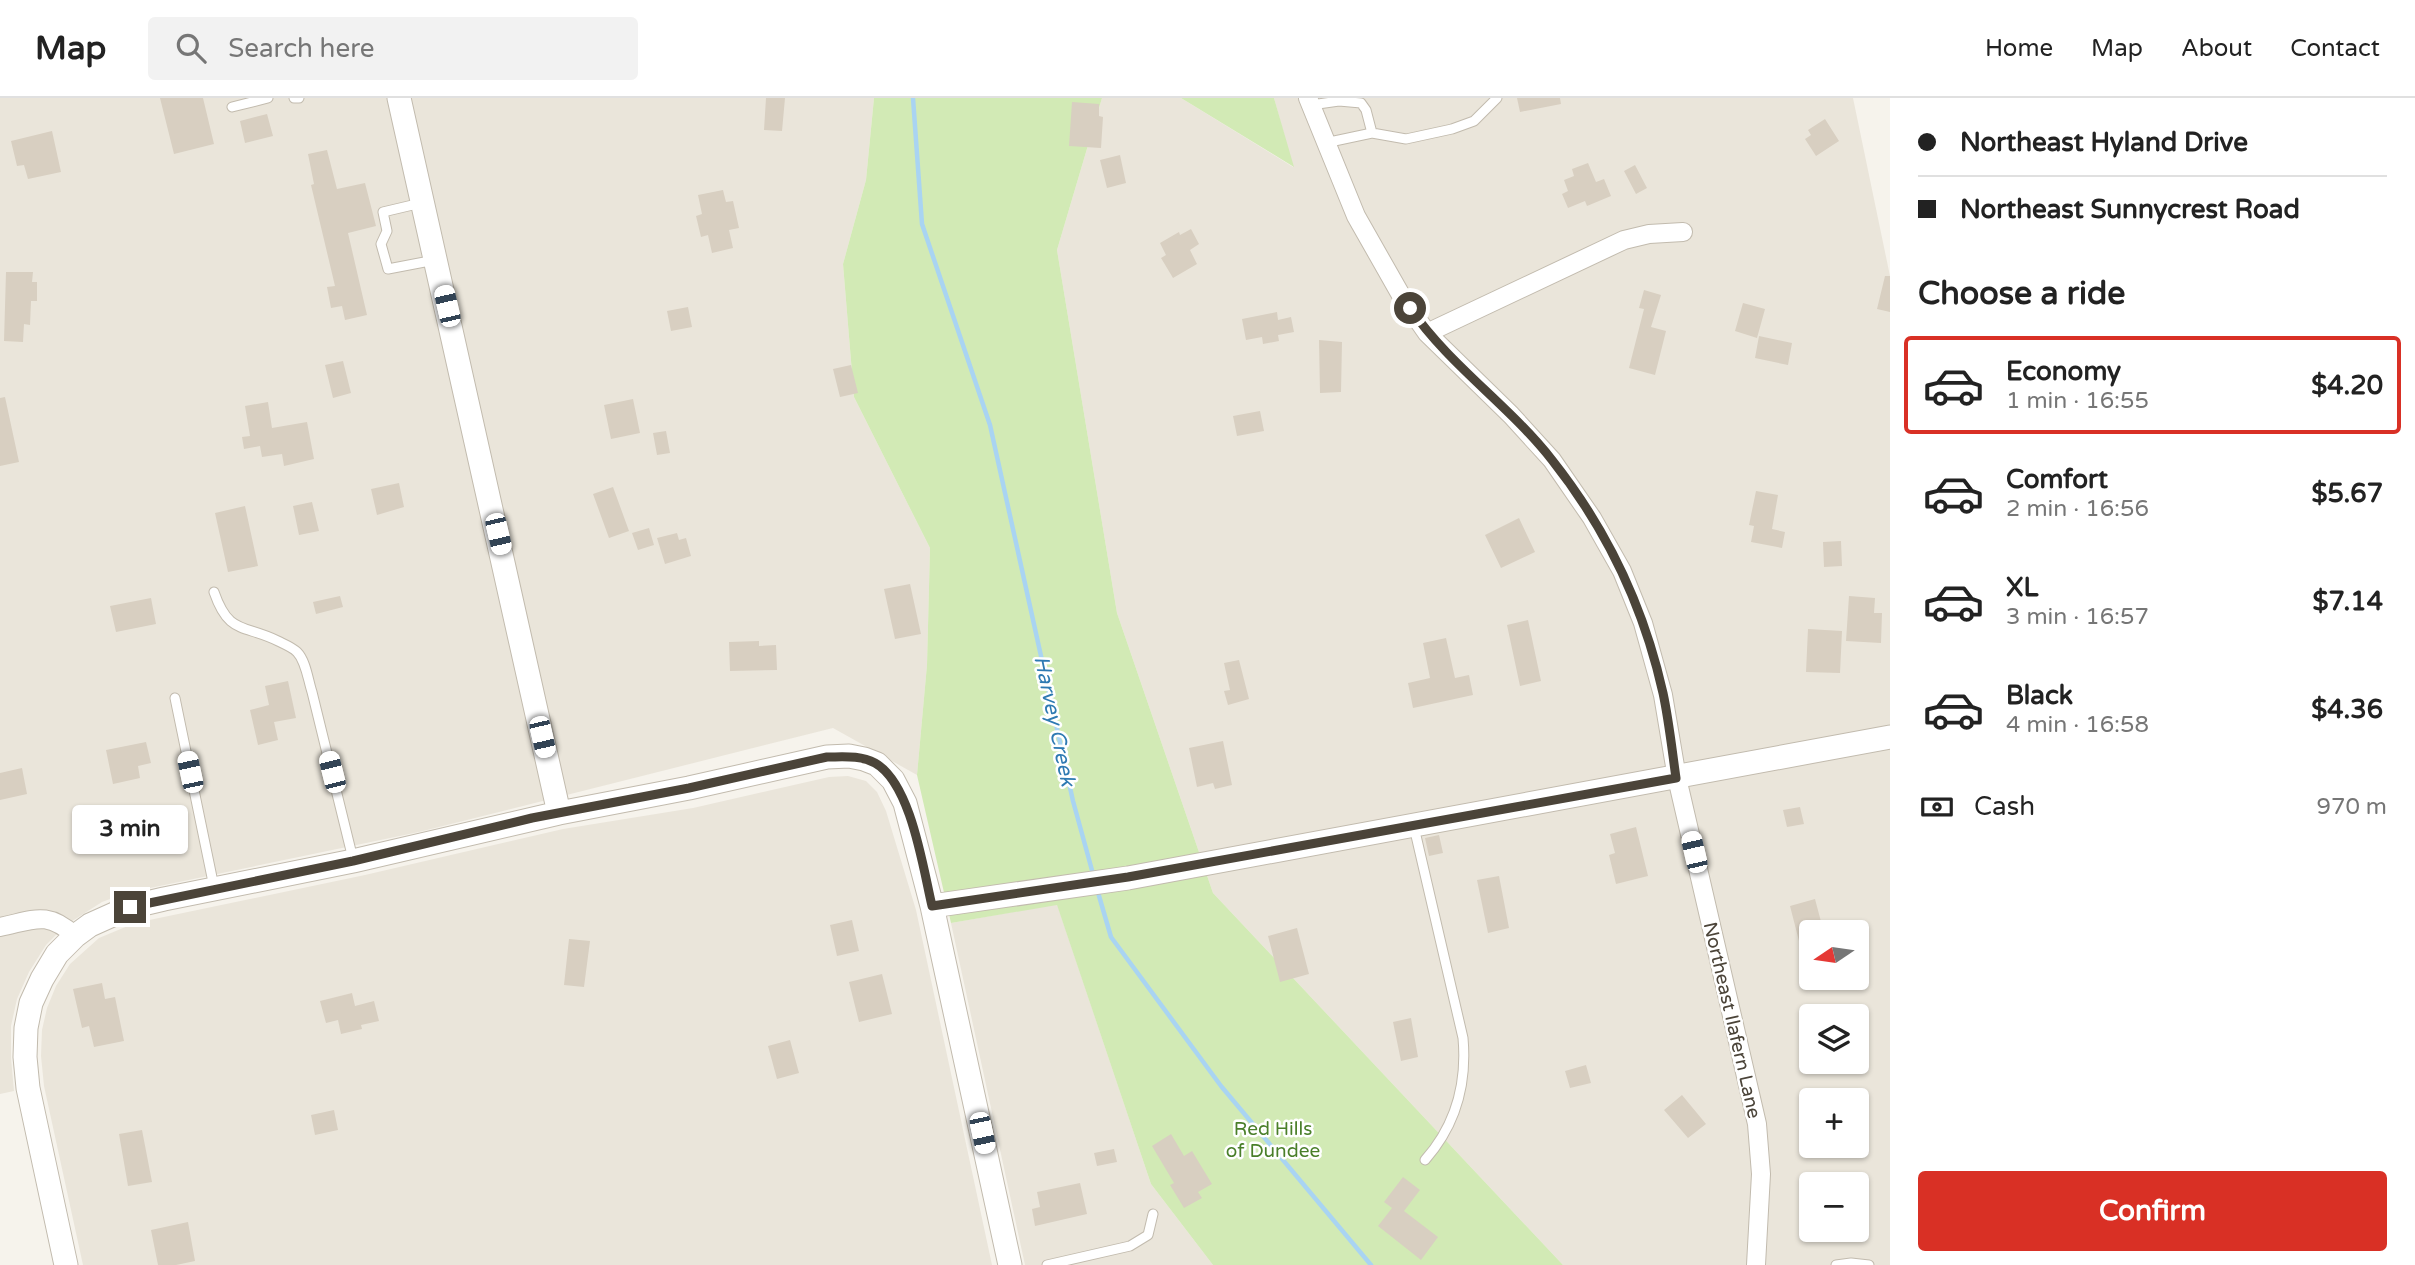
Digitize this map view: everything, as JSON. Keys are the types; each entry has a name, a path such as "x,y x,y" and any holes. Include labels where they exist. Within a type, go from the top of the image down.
{"street":[{"path":"399,98 559,813"},
{"name":"Northeast Ilafern Lane","path":"1310,101 1325,143 1367,238 1402,297 1427,333 1511,415 1552,460 1592,518 1622,570 1655,661 1676,778 1757,1125 1761,1174 1756,1265"},
{"path":"1427,333 1624,240 1649,234 1683,232"},
{"path":"932,906 1128,877 1890,737"},
{"path":"66,1265 28,1088 25,1057 26,1028 31,1003 57,954 75,936 108,915 130,907 353,861 559,813 689,788 827,757 849,756 877,764 893,780 905,803 932,906 1010,1265"},
{"path":"0,927 53,919 75,936"}],"lane":[{"path":"232,107 268,98"},
{"path":"1325,143 1373,133 1406,139 1452,129 1474,121 1497,98"},
{"path":"1310,101 1362,103 1373,133"},
{"path":"423,203 383,212 387,231 381,244 388,269 436,259"},
{"path":"214,592 220,610 237,627 267,636 298,653 308,679 353,861"},
{"path":"175,698 214,889"},
{"path":"1414,825 1463,1038 1465,1062 1458,1103 1449,1126 1425,1160"},
{"path":"1047,1265 1130,1246 1148,1235 1153,1214"},
{"path":"1836,1265 1869,1265"}],"shaded area":[{"path":"0,98 874,98 866,180 843,264 854,397 930,548 927,665 917,775 833,728 419,832 126,893 102,902 66,925 46,945 29,972 17,999 11,1026 14,1091 0,1094"},
{"path":"1102,98 1181,98 1293,167 1274,98 1853,98 1890,276 1890,1265 1563,1265 1213,893 1117,613 1057,250"},
{"path":"848,776 866,781 877,792 886,811 916,910 992,1265 83,1265 44,1086 42,1030 56,986 70,964 99,938 135,923 365,875 563,829 693,808 829,777"},
{"path":"1057,904 1151,1184 1213,1265 1025,1265 951,923"}],"green space":[{"name":"Red Hills of Dundee","path":"874,98 1102,98 1057,250 1117,613 1213,893 1563,1265 1213,1265 1151,1184 1057,905 951,923 917,775 927,665 930,548 854,397 843,264 866,180"},
{"path":"1181,98 1274,98 1294,167"}],"building":[{"path":"160,98 203,98 214,144 174,154"},
{"path":"766,98 785,98 782,131 764,130"},
{"path":"1517,98 1560,98 1561,104 1520,112"},
{"path":"1072,102 1099,104 1099,116 1103,117 1101,148 1069,146"},
{"path":"267,114 273,136 245,143 240,121"},
{"path":"1825,119 1839,141 1816,156 1805,139 1811,135 1808,130"},
{"path":"52,131 61,172 28,179 24,165 17,166 11,141"},
{"path":"327,150 337,189 365,183 376,226 348,233 367,315 345,320 342,306 331,308 327,287 335,286 311,185 314,184 308,154"},
{"path":"1120,155 1126,183 1107,188 1100,160"},
{"path":"1588,163 1596,182 1604,179 1611,196 1587,206 1585,201 1568,208 1562,194 1568,191 1564,180 1574,176 1572,169"},
{"path":"1635,165 1647,188 1636,194 1624,171"},
{"path":"723,190 726,202 733,201 739,228 729,230 733,248 712,253 708,235 701,237 696,216 702,214 698,195"},
{"path":"1191,229 1199,244 1190,250 1197,264 1173,278 1161,258 1166,255 1160,243 1179,232 1180,235"},
{"path":"6,272 33,272 32,282 37,282 37,301 31,301 30,325 24,324 23,342 4,341"},
{"path":"1885,276 1890,276 1890,312 1877,309"},
{"path":"1644,290 1661,295 1651,327 1666,331 1655,375 1629,368 1644,309 1639,308"},
{"path":"1743,303 1765,309 1757,338 1735,331"},
{"path":"688,307 692,327 671,331 667,311"},
{"path":"1277,312 1278,320 1291,317 1294,332 1278,335 1279,341 1263,344 1262,337 1246,340 1242,319"},
{"path":"1759,336 1792,343 1788,365 1755,358"},
{"path":"1319,340 1342,342 1341,392 1320,393"},
{"path":"343,361 351,393 333,398 325,365"},
{"path":"851,365 858,393 840,397 833,369"},
{"path":"5,397 19,462 0,466 0,398"},
{"path":"633,399 640,433 611,439 604,405"},
{"path":"268,402 272,428 307,422 314,459 284,466 282,454 262,457 260,446 244,449 242,437 250,436 245,406"},
{"path":"1260,411 1264,431 1237,436 1233,416"},
{"path":"666,431 670,453 657,455 653,433"},
{"path":"399,483 404,507 377,515 371,489"},
{"path":"613,487 629,531 609,538 593,494"},
{"path":"1756,491 1778,495 1772,529 1785,532 1782,548 1751,542 1754,526 1749,525"},
{"path":"312,502 319,531 299,535 293,506"},
{"path":"245,506 258,566 228,572 215,513"},
{"path":"1519,518 1535,552 1501,568 1485,535"},
{"path":"649,528 654,545 638,550 632,533"},
{"path":"677,533 679,540 686,538 691,556 665,564 657,538"},
{"path":"1841,541 1842,566 1824,567 1823,542"},
{"path":"910,584 921,634 895,639 884,589"},
{"path":"340,596 343,607 316,614 313,602"},
{"path":"1849,596 1875,598 1874,613 1882,613 1881,643 1846,641"},
{"path":"151,598 156,624 116,632 110,606"},
{"path":"1528,620 1541,681 1520,686 1507,625"},
{"path":"1808,629 1842,631 1840,673 1806,672"},
{"path":"1446,638 1455,678 1469,675 1473,695 1413,708 1408,683 1430,678 1423,643"},
{"path":"759,641 759,646 776,645 777,670 730,671 729,642"},
{"path":"1239,660 1249,699 1228,705 1224,691 1230,690 1224,663"},
{"path":"288,681 296,718 274,722 278,740 258,745 250,710 269,705 265,686"},
{"path":"1223,741 1232,785 1215,789 1213,783 1197,787 1189,748"},
{"path":"146,742 151,763 138,766 140,778 113,784 106,750"},
{"path":"22,768 27,794 0,800 0,773"},
{"path":"1800,807 1804,824 1787,827 1783,810"},
{"path":"1636,827 1648,876 1616,884 1609,855 1615,853 1610,834"},
{"path":"1439,835 1443,853 1429,856 1425,838"},
{"path":"1499,876 1509,928 1488,933 1477,880"},
{"path":"1815,899 1821,920 1799,920 1799,941 1790,906"},
{"path":"852,920 859,951 837,956 830,925"},
{"path":"1297,928 1309,974 1280,982 1268,936"},
{"path":"569,939 590,941 584,987 564,985"},
{"path":"882,974 892,1014 859,1022 849,982"},
{"path":"102,983 105,999 115,997 124,1041 94,1047 89,1026 82,1028 73,989"},
{"path":"352,993 355,1006 374,1001 379,1021 341,1034 338,1020 326,1023 320,1001"},
{"path":"1411,1018 1418,1057 1401,1061 1393,1022"},
{"path":"790,1040 799,1073 777,1079 768,1046"},
{"path":"1586,1065 1591,1083 1570,1088 1565,1071"},
{"path":"1682,1095 1706,1124 1688,1138 1664,1110"},
{"path":"334,1110 338,1130 315,1135 311,1115"},
{"path":"142,1130 152,1182 128,1186 119,1134"},
{"path":"1171,1134 1184,1156 1192,1151 1212,1184 1198,1192 1202,1198 1184,1208 1170,1185 1174,1183 1152,1146"},
{"path":"1114,1149 1117,1162 1097,1166 1094,1153"},
{"path":"1403,1177 1420,1190 1404,1211 1438,1237 1421,1260 1378,1226 1392,1208 1384,1202"},
{"path":"1080,1183 1087,1214 1035,1226 1032,1209 1040,1207 1037,1192"},
{"path":"188,1222 195,1261 158,1265 151,1230"}],"waterway":[{"name":"Harvey Creek","path":"913,98 922,224 990,425 1073,801 1093,874"},
{"name":"Harvey Creek","path":"1097,889 1111,937 1221,1086 1371,1265"}],"route":[{"path":"130,907 422,846 532,818 689,788 827,757 849,756 864,759 877,764 893,780 905,803 932,906 1128,877 1676,778 1655,661 1622,570 1592,518 1552,460 1511,415 1427,333 1410,308"}]}
